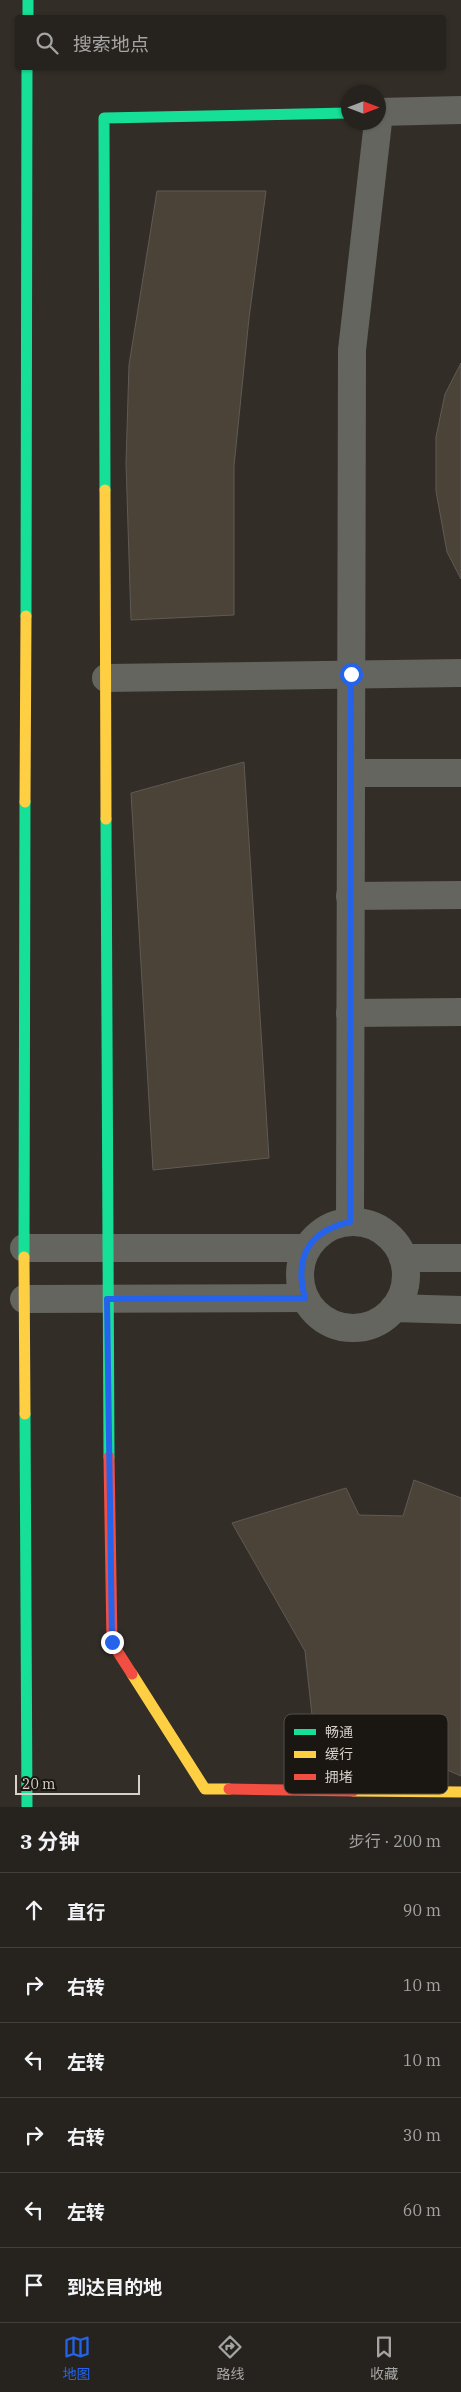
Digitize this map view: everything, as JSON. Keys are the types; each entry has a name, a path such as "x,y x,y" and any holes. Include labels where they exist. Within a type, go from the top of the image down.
{"street":[{"path":"28,0 28,15"},
{"path":"27,70 24,1299 28,1807"},
{"path":"386,113 461,110"},
{"path":"284,1790 205,1789 112,1642 107,1299 104,118 341,113"},
{"path":"350,1222 352,350 377,130"},
{"path":"106,678 461,672"},
{"path":"351,773 461,773"},
{"path":"350,896 461,895"},
{"path":"350,1013 461,1012"},
{"path":"350,1222 367,1224 382,1231 395,1243 403,1258 406,1276 402,1293 394,1308 381,1320 364,1327 347,1328 330,1323 316,1313 305,1298 300,1281 301,1264 307,1248 318,1235 333,1225 350,1222"},
{"path":"24,1248 307,1248"},
{"path":"403,1258 461,1258"},
{"path":"24,1299 305,1298"},
{"path":"394,1308 461,1310"},
{"path":"448,1792 461,1792"}],"building":[{"path":"157,191 266,191 249,318 234,466 234,615 131,620 126,463 129,365"},
{"path":"461,363 461,579 447,552 436,491 436,437 445,394"},
{"path":"244,762 269,1158 153,1170 131,793"},
{"path":"414,1480 461,1498 461,1776 448,1770 448,1714 312,1714 305,1651 232,1523 346,1488 359,1515 403,1516"}],"traffic: fast":[{"path":"28,0 28,15"},
{"path":"26,616 27,70"},
{"path":"105,490 104,118 341,113"},
{"path":"24,1257 25,802"},
{"path":"106,819 109,1457"},
{"path":"25,1414 27,1807"}],"traffic: slow":[{"path":"105,490 106,819"},
{"path":"25,802 26,616"},
{"path":"24,1257 25,1414"},
{"path":"132,1674 205,1789 229,1789"},
{"path":"448,1792 461,1792"}],"traffic: jam":[{"path":"109,1457 112,1643 132,1674"},
{"path":"229,1789 284,1790"}],"route":[{"path":"112,1642 107,1299 305,1298 300,1281 301,1264 307,1248 318,1235 333,1225 350,1222 351,674"}]}
